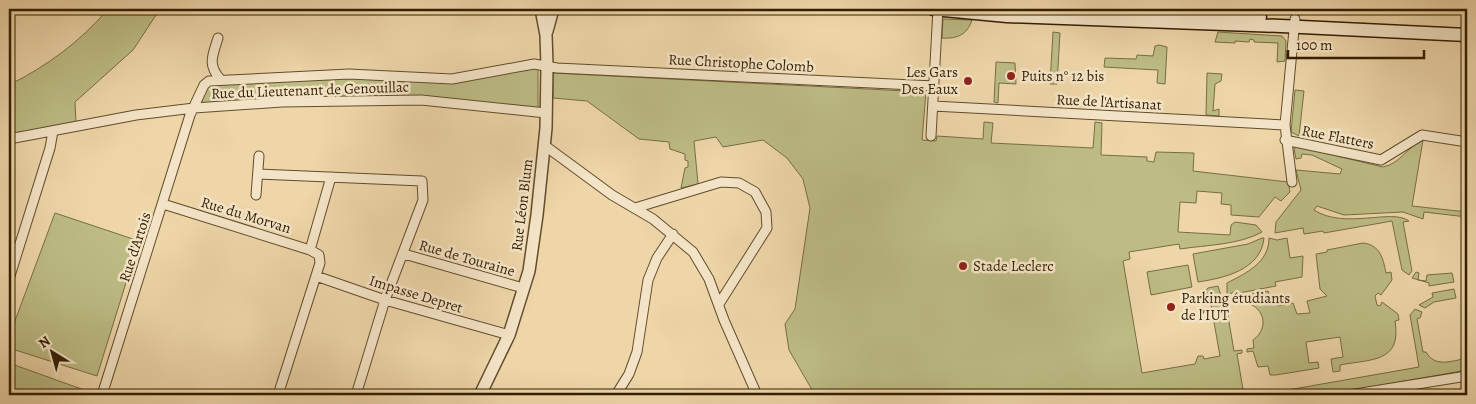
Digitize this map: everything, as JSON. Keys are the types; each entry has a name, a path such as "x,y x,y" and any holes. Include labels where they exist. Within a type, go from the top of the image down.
{"main road":[{"path":"933,9 1467,27"},
{"path":"1088,9 1467,35"}],"street":[{"name":"Rue Léon Blum","path":"480,395 509,335 529,271 538,215 546,112 547,66 546,35 542,9"},
{"path":"546,35 553,9"},
{"path":"931,136 938,9"},
{"path":"1292,182 1284,125 1295,22"},
{"name":"Rue du Lieutenant de Genouillac","path":"218,38 211,61 213,70 220,79"},
{"name":"Rue du Lieutenant de Genouillac","path":"194,108 204,85 209,81 220,79 349,74 452,79 534,64 547,66"},
{"name":"Rue Christophe Colomb","path":"547,66 934,86"},
{"name":"Rue du Lieutenant de Genouillac","path":"9,139 136,115 194,108 336,100 421,100 546,112"},
{"name":"Rue de l'Artisanat","path":"933,106 1284,125"},
{"name":"Rue d'Artois","path":"102,395 194,108"},
{"path":"9,279 50,148 53,131"},
{"name":"Rue Flatters","path":"1285,140 1382,160 1422,135 1467,142"},
{"path":"544,145 684,243 699,261 719,304 756,395"},
{"path":"256,195 259,156"},
{"path":"258,174 331,177 310,250"},
{"name":"Rue de Touraine","path":"331,177 422,181 423,200 386,300 356,395"},
{"path":"635,208 722,182 739,183 755,192 766,212 767,228 719,304"},
{"name":"Rue du Morvan","path":"163,204 310,250 319,255 320,263 316,276"},
{"path":"616,395 628,374 637,352 648,280 657,258 673,234"},
{"name":"Rue de Touraine","path":"404,254 524,288"},
{"path":"278,395 316,276"},
{"name":"Impasse Depret","path":"316,276 386,300 509,335"},
{"path":"1349,395 1379,393 1467,376"}],"shaded area":[{"path":"108,9 160,9 133,50 75,102 76,122 9,135 9,85 37,70 74,43"},
{"path":"943,19 972,20 961,35 952,38 942,38"},
{"path":"1053,32 1060,33 1057,84 1050,84"},
{"path":"1218,32 1282,36 1286,41 1285,61 1277,62 1278,43 1254,42 1254,40 1250,39 1249,42 1215,42"},
{"path":"1155,46 1167,47 1165,84 1157,83 1158,70 1104,67 1105,58 1136,59 1137,55 1153,56"},
{"path":"996,62 1015,63 1016,84 999,83 998,103 994,102"},
{"path":"538,65 538,112 421,100 202,108 198,100 211,81 279,75 452,79"},
{"path":"553,73 926,92 922,140 936,141 937,136 983,139 984,122 993,123 991,143 1093,148 1095,122 1102,123 1101,155 1147,157 1147,161 1154,162 1156,152 1194,153 1193,171 1288,182 1290,192 1281,201 1275,197 1259,217 1231,215 1231,205 1221,204 1222,193 1197,191 1196,203 1180,202 1178,232 1230,235 1231,225 1235,222 1256,225 1262,232 1243,240 1222,244 1180,249 1179,244 1129,252 1130,259 1123,261 1142,373 1195,364 1198,356 1203,356 1204,359 1220,356 1209,294 1204,292 1208,288 1218,286 1222,299 1225,299 1234,351 1242,350 1242,353 1237,354 1244,395 1050,395 1004,390 1001,395 815,395 789,350 785,324 795,309 810,208 803,179 787,158 763,140 723,147 716,137 694,141 698,184 681,188 685,168 688,167 685,154 670,149 669,142 639,139 587,101 553,98"},
{"path":"1207,73 1222,74 1221,81 1215,84 1213,111 1219,109 1219,116 1206,115"},
{"path":"1295,90 1304,91 1299,136 1291,132"},
{"path":"1423,140 1412,206 1467,212 1467,217 1424,212 1423,219 1403,212 1344,215 1317,206 1314,210 1326,216 1340,218 1391,217 1409,221 1403,222 1412,271 1409,275 1402,270 1392,221 1324,233 1323,231 1304,234 1303,228 1275,233 1276,222 1301,190 1296,170 1340,174 1342,169 1312,155 1302,154 1301,158 1296,159 1294,148 1299,147 1383,167 1399,159 1413,146"},
{"path":"55,213 139,241 97,376 9,348 9,337"},
{"path":"1264,238 1261,249 1249,265 1230,275 1198,282 1193,254 1248,244"},
{"path":"1269,238 1277,240 1287,238 1290,258 1303,256 1302,277 1275,282 1276,286 1239,293 1234,292 1227,295 1227,283 1249,271 1261,261 1268,247"},
{"path":"1363,243 1377,249 1382,257 1386,273 1391,272 1392,280 1381,295 1378,293 1375,296 1377,305 1380,306 1382,302 1398,314 1399,320 1395,321 1396,335 1394,345 1389,352 1373,360 1340,365 1340,371 1333,372 1331,359 1343,357 1340,337 1306,342 1309,363 1318,362 1319,368 1270,375 1268,366 1258,367 1253,351 1247,352 1247,349 1254,348 1253,340 1261,330 1263,319 1258,309 1247,303 1246,295 1268,291 1270,299 1276,299 1277,306 1293,303 1297,314 1310,313 1307,301 1327,296 1320,289 1316,254"},
{"path":"1188,265 1192,287 1151,295 1147,272"},
{"path":"1416,272 1419,273 1418,280 1412,278"},
{"path":"1452,273 1454,282 1429,286 1429,283 1419,280 1426,281 1427,275"},
{"path":"1454,289 1456,298 1434,302 1425,308 1419,305 1433,297 1432,293"},
{"path":"1415,309 1422,312 1420,318 1417,319 1423,352 1426,352 1430,357 1439,362 1450,362 1467,358 1467,370 1326,395 1259,395 1419,367 1410,315"},
{"path":"9,363 87,391 85,395 9,395"}],"place":[{"name":"Puits n° 12 bis","path":"1011,76"},
{"name":"Les Gars Des Eaux","path":"968,81"},
{"name":"Stade Leclerc","path":"963,266"},
{"name":"Parking étudiants de l'IUT","path":"1171,307"}]}
